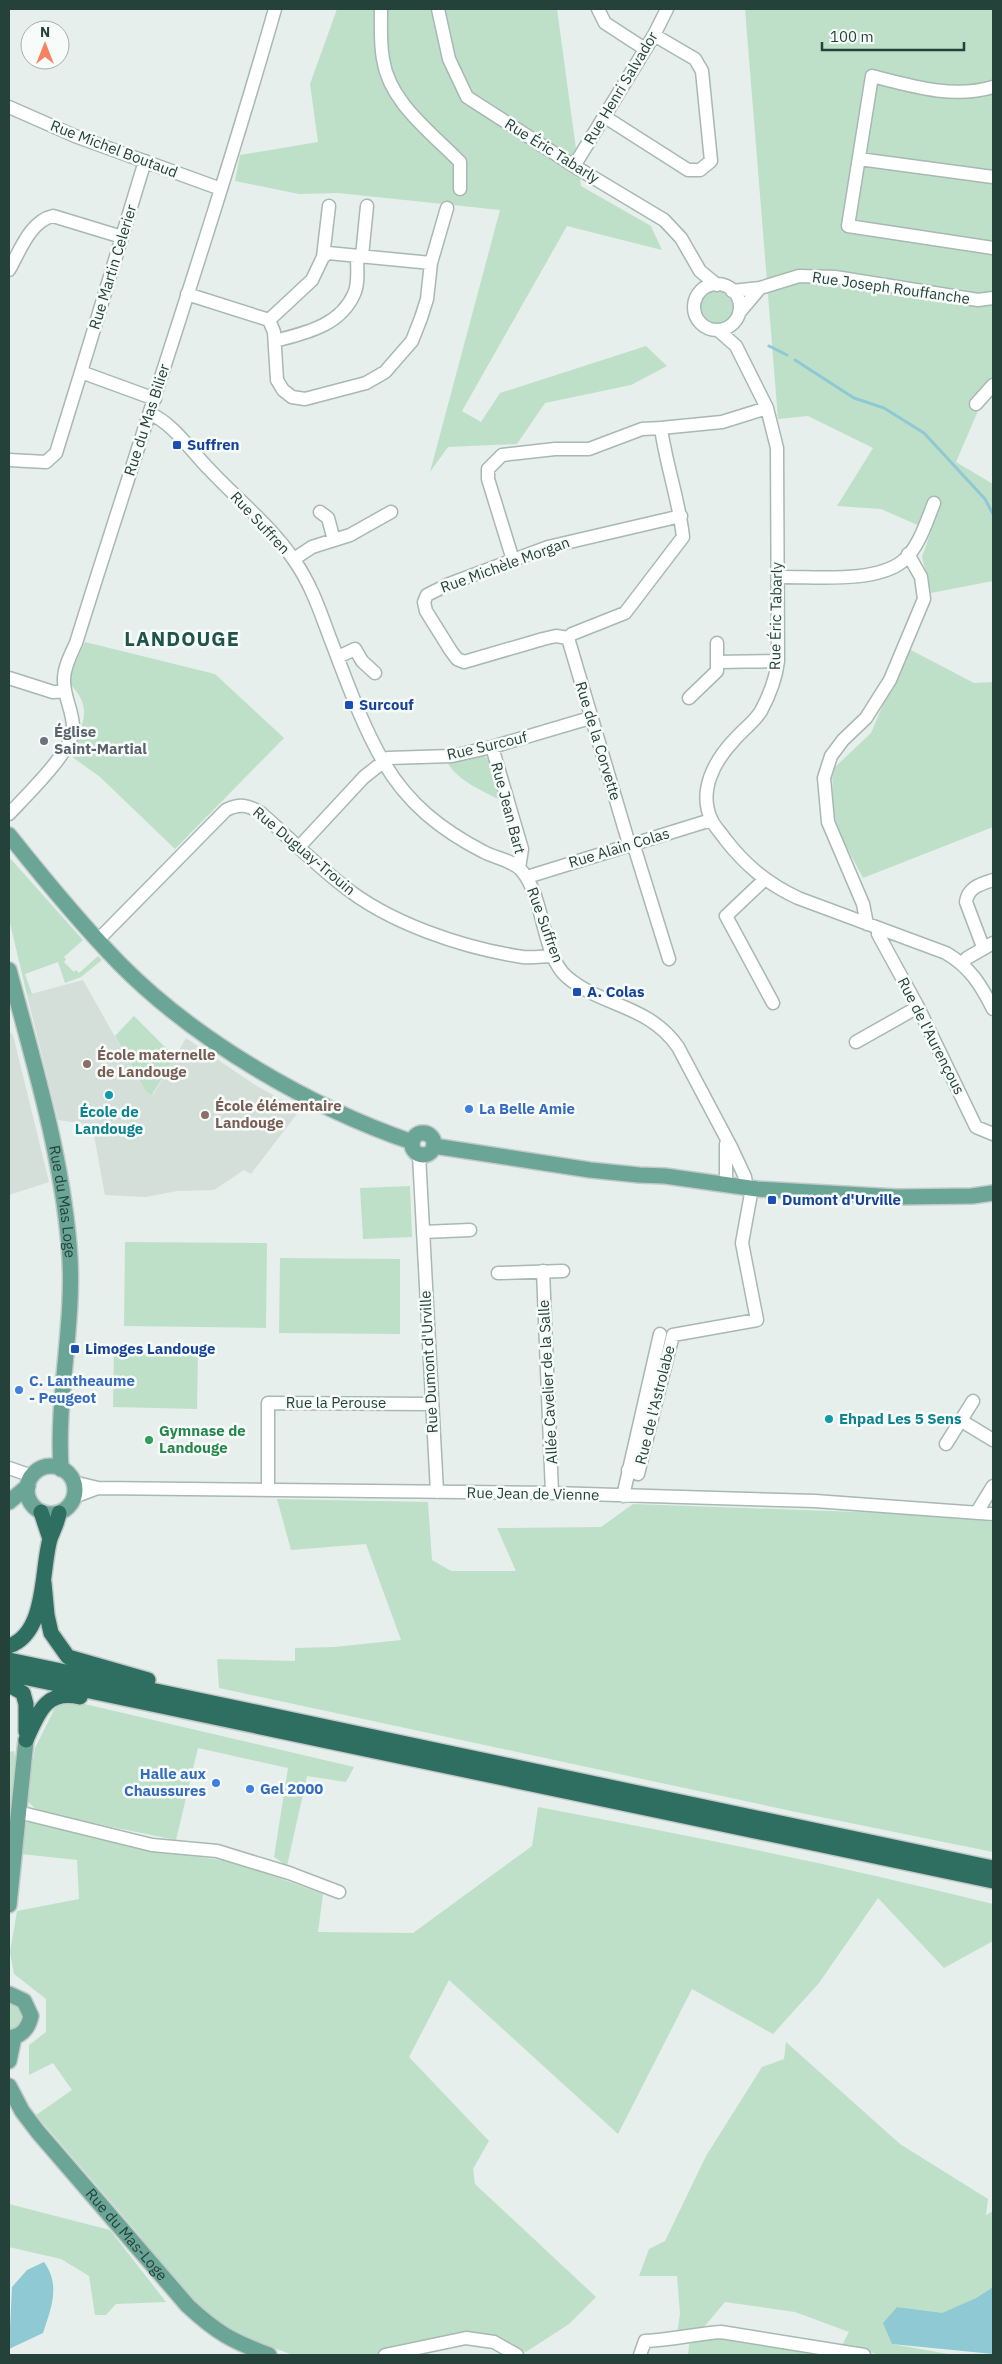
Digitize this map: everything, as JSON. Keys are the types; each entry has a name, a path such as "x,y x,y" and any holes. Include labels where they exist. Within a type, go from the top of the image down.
{"highway":[{"path":"38,1509 50,1539"},
{"path":"9,1646 25,1638 31,1627 44,1583 50,1539 58,1513"},
{"path":"44,1583 51,1633 68,1657 84,1663 196,1692 214,1703"},
{"path":"9,1660 993,1868"},
{"path":"9,1674 993,1881"},
{"path":"9,1685 23,1693 26,1704 26,1740"},
{"path":"26,1740 39,1711 48,1701 59,1696 75,1696 114,1704 148,1704"}],"main road":[{"path":"9,835 98,940 122,965 184,1019 231,1053 297,1091 415,1148 430,1153 434,1146 590,1170 666,1176 750,1188 897,1196 972,1196 993,1193"},
{"name":"Rue du Mas Loge","path":"9,970 12,998 52,1146 69,1246 68,1324 59,1437 61,1469"},
{"name":"Rue du Mas Loge","path":"35,1477 59,1437"},
{"path":"61,1469 68,1474 73,1489 70,1505 58,1513 49,1514 38,1509 10,1502 35,1477 61,1469"},
{"path":"35,1477 29,1498 38,1509"},
{"path":"9,1905 26,1740"},
{"path":"9,2061 12,2038 25,2030 30,2016 27,2004 11,1990"},
{"name":"Rue du Mas-Loge","path":"9,2086 22,2111 38,2132 188,2306 211,2328 236,2343 269,2355"}],"street":[{"name":"Rue du Mas Bilier","path":"9,814 53,765 70,741 73,723 65,691 65,668 76,643 155,399 275,9"},
{"path":"381,9 383,60 396,95 460,162 460,189"},
{"name":"Rue Éric Tabarly","path":"438,9 449,59 467,97 574,166 664,220 681,238 700,271 718,285"},
{"path":"598,9 605,22 645,49"},
{"name":"Rue Henri Salvador","path":"574,166 654,35 667,9"},
{"path":"605,117 688,170 700,170 711,161 702,71 695,59 654,35"},
{"path":"993,87 982,90 925,90 872,76 848,226 993,248"},
{"name":"Rue Michel Boutaud","path":"9,107 75,136 221,189"},
{"path":"859,159 993,177"},
{"name":"Rue Martin Celerier","path":"9,460 46,462 56,453 145,161"},
{"path":"269,320 312,280 323,257 329,206"},
{"path":"274,341 316,330 342,312 355,293 367,206"},
{"path":"187,294 269,320 274,332 277,380 292,397 305,399 366,382 385,372 412,341 427,299 431,263 447,208"},
{"path":"9,270 34,227 42,218 53,216 122,237"},
{"path":"323,257 328,253 431,263"},
{"path":"700,271 698,295 694,307 698,321 704,326 718,330 724,329 737,317 760,288"},
{"name":"Rue Joseph Rouffanche","path":"732,290 760,288 798,276 835,277 978,300 993,298"},
{"path":"698,295 710,286 718,285 732,290 739,301 737,317"},
{"name":"Rue Éric Tabarly","path":"736,346 737,317"},
{"name":"Rue Éric Tabarly","path":"718,330 736,346 767,408 777,448 778,661 777,674 760,712 727,747 708,780 706,796 711,820 730,845 764,880 798,898 946,953 963,963"},
{"path":"81,372 155,399"},
{"path":"976,404 993,385"},
{"path":"513,560 488,479 488,469 502,455 555,449 589,449 642,429 722,422 767,408"},
{"name":"Rue Suffren","path":"150,414 168,424 294,559 314,596 338,658 383,762 413,804 444,830 523,872 534,890 553,956 564,975 578,985 651,1019 667,1031 678,1047 750,1188"},
{"path":"568,638 572,634 625,613 683,537 681,516 664,450 661,428"},
{"path":"778,577 865,576 883,571 902,561 918,542 934,503"},
{"path":"320,512 328,518 334,540"},
{"path":"294,559 312,547 350,536 391,512"},
{"name":"Rue Michèle Morgan","path":"568,638 556,636 543,639 464,662 457,659 450,650 426,611 424,602 427,595 448,584 548,547 681,516"},
{"name":"Rue de l'Aurençous","path":"908,554 921,577 924,599 890,680 866,718 843,740 831,756 824,778 828,822 872,926 918,1007 976,1127 993,1134"},
{"name":"Rue de la Corvette","path":"568,638 590,718 669,959"},
{"path":"689,698 717,671 717,643"},
{"path":"338,658 355,649 362,661 375,673"},
{"path":"717,662 778,661"},
{"path":"9,678 53,692 65,691"},
{"name":"Rue Surcouf","path":"299,847 364,777 388,758 452,756 492,747 590,718"},
{"name":"Rue Jean Bart","path":"492,747 522,849 523,872"},
{"name":"Rue Duguay-Trouin","path":"98,940 226,810 238,804 250,806 261,813 342,885 378,909 420,928 460,942 524,957 553,956"},
{"name":"Rue Alain Colas","path":"523,872 631,844 711,820"},
{"path":"764,880 726,916 773,1003"},
{"path":"993,880 974,887 967,894 966,902 988,945 966,958 963,963 975,976 993,1009"},
{"path":"856,1042 918,1007"},
{"name":"Rue Suffren","path":"726,1139 726,1184"},
{"name":"Rue Dumont d'Urville","path":"415,1148 423,1232 437,1492"},
{"name":"Rue de l'Astrolabe","path":"628,1470 638,1474 673,1336 758,1320 742,1243 750,1188"},
{"path":"423,1232 470,1230"},
{"name":"Allée Cavelier de la Salle","path":"543,1271 552,1493"},
{"path":"498,1273 563,1271"},
{"name":"Rue de l'Astrolabe","path":"623,1496 660,1334"},
{"path":"946,1444 972,1400"},
{"name":"Rue la Perouse","path":"268,1490 268,1403 431,1404"},
{"path":"960,1420 993,1440"},
{"path":"9,1468 35,1477"},
{"path":"977,1512 993,1486"},
{"name":"Rue Jean de Vienne","path":"73,1489 552,1493 815,1501 993,1514"},
{"path":"18,1812 152,1845 217,1851 289,1873 339,1892"},
{"path":"640,2355 645,2341 676,2339 698,2334 721,2332 864,2355"},
{"path":"385,2355 466,2338 494,2342 517,2355"}],"shaded area":[{"name":"École élémentaire Landouge","path":"83,980 146,1092 153,1095 186,1038 255,1085 300,1110 251,1174 244,1170 214,1190 177,1191 146,1197 105,1195 92,1125 58,1120 27,995"},
{"path":"9,1032 13,1035 49,1182 9,1195"}],"green space":[{"path":"337,9 557,9 581,186 651,226 662,250 567,226 462,411 481,422 500,393 646,346 667,366 631,385 545,403 517,444 448,447 430,472 500,210 338,193 299,194 235,181 240,155 318,142 310,84"},
{"path":"745,9 993,9 993,376 956,462 993,484 993,581 931,593 922,557 931,531 881,509 837,506 873,448 808,416 778,419"},
{"path":"717,290 724,291 729,295 733,300 733,314 729,319 724,323 717,324 710,323 705,319 701,314 700,307 701,300 705,295 710,291"},
{"path":"85,642 215,674 284,738 175,849 100,777 64,751 78,733 84,716 81,699 76,690 67,681"},
{"path":"907,648 974,683 993,682 993,827 863,878 834,823 832,770 871,733"},
{"path":"482,756 486,757 490,762 500,800 478,789 457,775 447,762"},
{"path":"9,857 83,940 64,957 66,959 64,962 74,972 76,970 79,973 98,956 102,960 81,977 65,983 58,962 25,974 32,994 27,995 9,919"},
{"path":"134,1016 175,1057 152,1095 146,1092 115,1036"},
{"path":"410,1186 412,1237 363,1239 360,1188"},
{"path":"125,1242 267,1243 266,1328 124,1326"},
{"path":"280,1258 400,1259 400,1334 279,1333"},
{"path":"114,1350 198,1353 197,1409 113,1407"},
{"path":"277,1499 428,1502 432,1560 451,1571 516,1571 497,1528 601,1527 633,1504 942,1515 993,1522 993,1852 796,1812 219,1688 217,1659 295,1661 295,1648 334,1647 401,1640 366,1544 291,1550"},
{"path":"76,1702 354,1767 346,1782 307,1776 287,1866 274,1857 288,1768 198,1748 176,1840 38,1812 27,1800 35,1748 56,1706"},
{"path":"14,1751 16,1762 9,1836 9,1752"},
{"path":"538,1807 767,1852 993,1904 993,1941 944,1968 878,1898 819,1983 773,2034 692,1989 618,2134 449,1980 409,2057 489,2141 473,2169 475,2184 596,2297 569,2324 526,2352 494,2342 466,2338 385,2355 293,2355 238,2335 210,2318 145,2245 141,2237 36,2115 72,2090 53,2063 29,2075 29,2045 46,2032 46,1999 14,1974 10,1952 17,1911 79,1899 77,1860 21,1854 24,1823 34,1821 158,1851 234,1862 323,1894 318,1932 413,1933 532,1846"},
{"path":"9,2003 19,2008 22,2016 20,2025 9,2031"},
{"path":"786,2042 900,2144 988,2199 986,2215 993,2211 993,2287 976,2298 942,2314 897,2307 892,2344 954,2355 877,2355 871,2352 845,2351 864,2355 688,2355 689,2345 698,2334 676,2339 680,2314 677,2276 639,2276 649,2249 665,2241 706,2156 762,2067 784,2059","holes":["725,2302 795,2312 849,2332 839,2351 699,2333"]},
{"path":"9,2204 110,2230 166,2302 116,2304 106,2315 95,2315 89,2276 61,2259 9,2247"}],"water":[{"path":"44,2262 52,2279 53,2297 43,2333 9,2349 12,2287 27,2270"},
{"path":"993,2287 993,2354 892,2344 883,2323 897,2307 942,2313 976,2298"}],"waterway":[{"path":"769,346 787,355"},
{"path":"795,360 854,398 884,408 924,433 985,499 993,514"}],"place":[{"name":"Suffren","path":"177,445"},
{"name":"Surcouf","path":"349,705"},
{"name":"Église Saint-Martial","path":"44,741"},
{"name":"A. Colas","path":"577,992"},
{"name":"École maternelle de Landouge","path":"87,1064"},
{"name":"École de Landouge","path":"109,1095"},
{"name":"La Belle Amie","path":"469,1109"},
{"name":"École élémentaire Landouge","path":"205,1115"},
{"name":"Dumont d'Urville","path":"772,1200"},
{"name":"Limoges Landouge","path":"75,1349"},
{"name":"C. Lantheaume - Peugeot","path":"19,1390"},
{"name":"Ehpad Les 5 Sens","path":"829,1419"},
{"name":"Gymnase de Landouge","path":"149,1440"},
{"name":"Halle aux Chaussures","path":"216,1783"},
{"name":"Gel 2000","path":"250,1789"}],"district":[{"name":"LANDOUGE","path":"182,639"}]}
